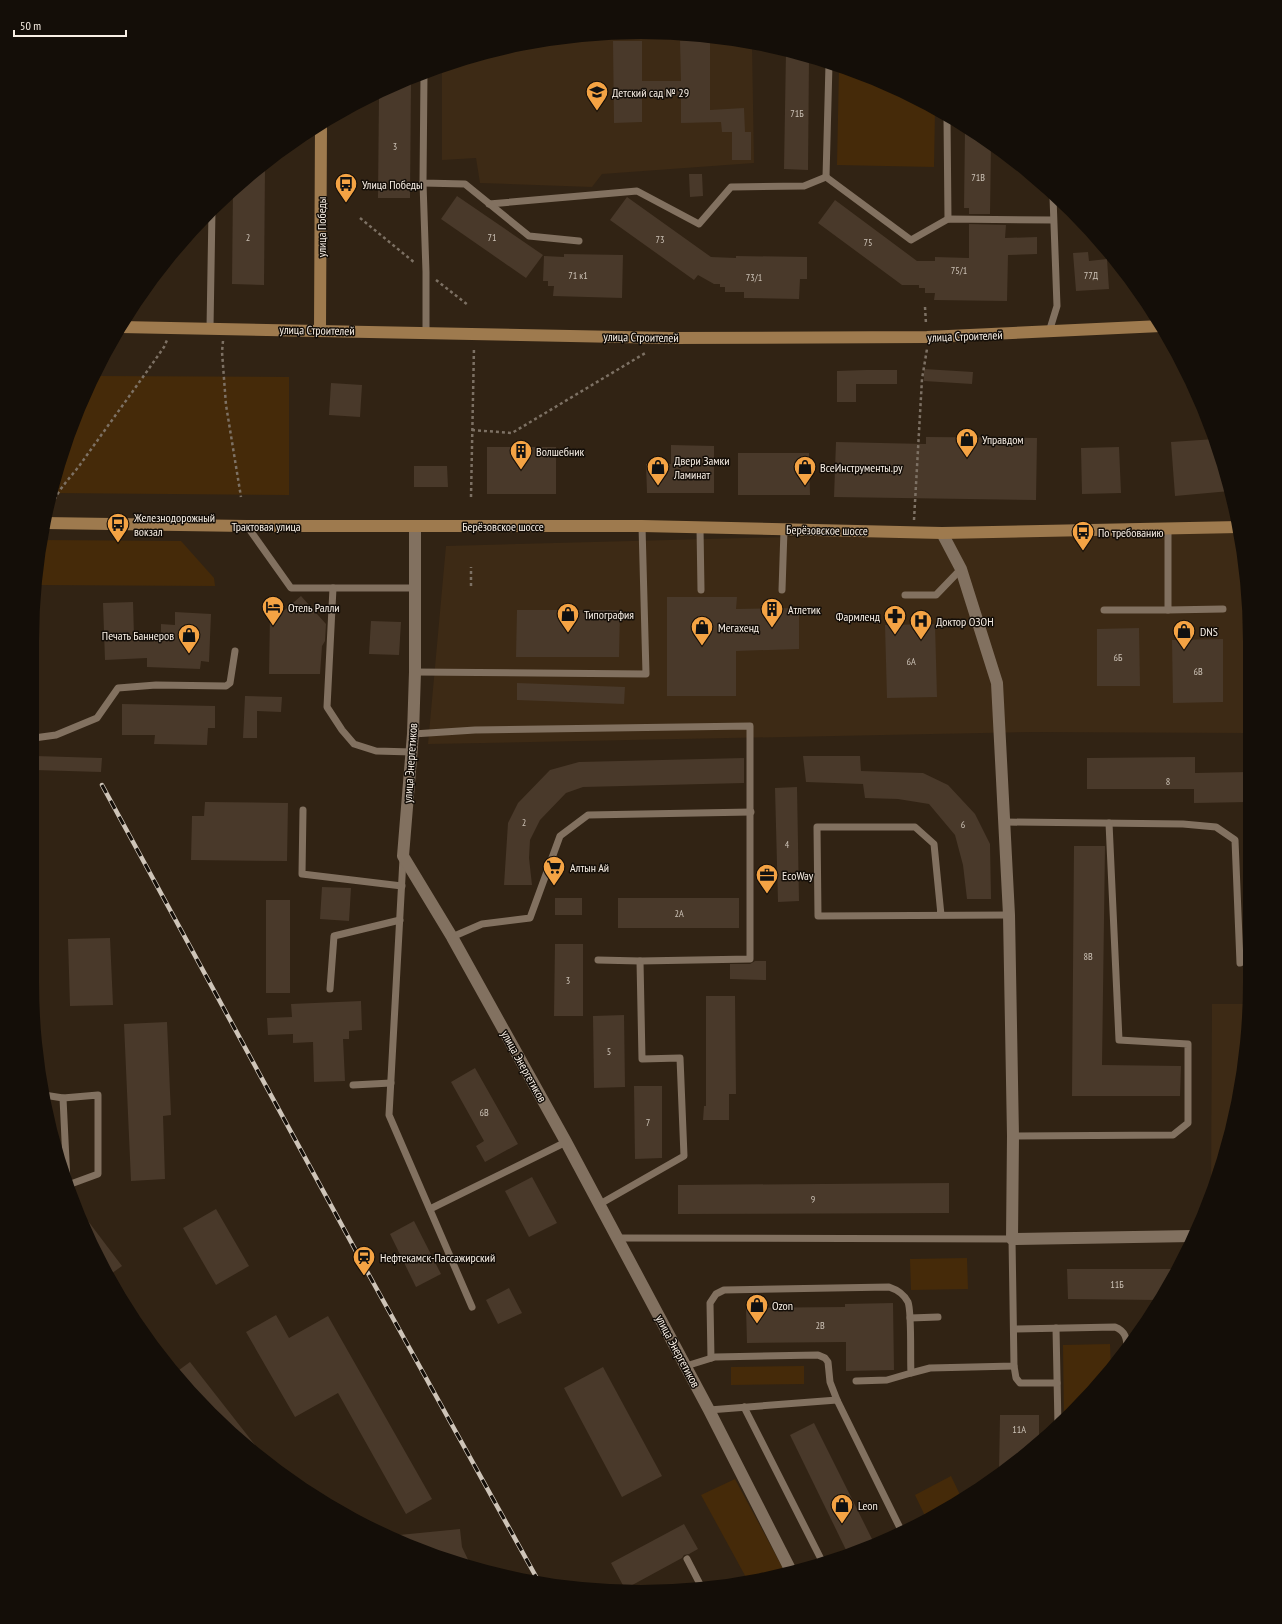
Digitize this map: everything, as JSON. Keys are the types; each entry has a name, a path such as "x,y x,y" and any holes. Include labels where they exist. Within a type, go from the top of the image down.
{"main road":[{"name":"улица Победы","path":"320,330 321,132"},
{"name":"улица Строителей","path":"128,327 670,338 927,337 1154,326"},
{"name":"Трактовая улица","path":"51,523 248,526 416,526"},
{"name":"Берёзовское шоссе","path":"416,526 642,526 942,533 1232,527"}],"street":[{"name":"улица Энергетиков","path":"416,526 413,734 403,856 452,938 600,1204 709,1410 788,1566"},
{"path":"942,533 961,569 997,682 1009,915 1013,1136 1012,1239 1187,1236"}],"lane":[{"path":"826,177 829,69"},
{"path":"424,80 423,183 426,272 426,334"},
{"path":"947,123 948,219"},
{"path":"489,204 637,191 699,224 731,187 804,186 826,177"},
{"path":"826,177 911,240 948,219 1053,220"},
{"path":"423,183 465,184 529,236 579,241"},
{"path":"1049,332 1057,306 1053,202"},
{"path":"210,328 212,218"},
{"path":"248,526 291,588 415,588"},
{"path":"415,672 646,674 642,526"},
{"path":"700,528 700,590"},
{"path":"1168,528 1168,610"},
{"path":"782,590 784,530"},
{"path":"905,595 936,595 961,569"},
{"path":"333,588 327,707 342,730 354,744 376,751 412,752"},
{"path":"1104,610 1223,609"},
{"path":"39,737 56,735 97,718 118,688 156,685 226,686 230,683 235,651"},
{"path":"413,734 483,730 750,726 750,959 640,961 598,960"},
{"path":"303,810 302,874 402,886"},
{"path":"452,938 482,924 530,918 560,836 588,815 751,812"},
{"path":"1005,822 1183,824 1216,827 1235,840 1240,963"},
{"path":"1013,1136 1173,1135 1188,1123 1188,1044 1119,1040 1109,823"},
{"path":"942,916 934,844 914,827 817,827 818,916 942,916 1009,915"},
{"path":"403,856 389,1116 472,1306"},
{"path":"330,989 334,936 400,920"},
{"path":"600,1204 684,1156 680,1058 642,1059 640,961"},
{"path":"353,1085 391,1083"},
{"path":"50,1097 63,1098 98,1095 98,1174 73,1182"},
{"path":"63,1098 66,1159"},
{"path":"430,1209 566,1142"},
{"path":"617,1238 1012,1239 1014,1366 1016,1378 1020,1383 1057,1384"},
{"path":"711,1358 710,1303 716,1294 724,1290 889,1287 896,1289 904,1296 910,1306 911,1373"},
{"path":"910,1318 938,1317"},
{"path":"1014,1329 1115,1327 1125,1335 1125,1340"},
{"path":"1056,1328 1058,1418"},
{"path":"686,1366 711,1358 822,1356 828,1362 830,1382 837,1400 899,1526"},
{"path":"856,1381 887,1380 930,1368 1014,1366"},
{"path":"709,1410 837,1400"},
{"path":"744,1408 820,1557"},
{"path":"687,1559 699,1582"}],"path":[{"path":"913,532 921,393 927,337 925,307"},
{"path":"58,493 164,347 171,327"},
{"path":"224,329 222,352 226,405 241,497"},
{"path":"471,497 474,335"},
{"path":"472,430 512,433 650,350"},
{"path":"471,567 471,586"}],"shaded area":[{"name":"Детский сад № 29","path":"602,40 680,40 720,44 752,50 754,163 602,174 592,187 480,183 476,158 442,160 442,73 447,71 524,51 562,44"},
{"path":"839,73 907,101 935,116 934,167 837,165"},
{"path":"101,376 289,377 289,495 58,493 71,447"},
{"path":"1231,525 1238,562 1242,602 1243,733 1034,732 428,744 446,546"},
{"path":"48,540 181,541 214,578 215,586 42,585"},
{"path":"1212,1004 1242,1004 1238,1062 1222,1139 1211,1177"},
{"path":"967,1258 968,1289 911,1290 910,1259"},
{"path":"1110,1344 1111,1359 1094,1380 1064,1412 1063,1345"},
{"path":"804,1366 804,1384 731,1385 731,1367"},
{"path":"951,1476 959,1493 924,1514 915,1495"},
{"path":"735,1479 782,1567 745,1575 701,1495"}],"building":[{"path":"613,41 642,41 642,81 681,81 680,41 710,43 710,110 744,108 745,132 751,132 751,160 732,160 732,132 722,132 721,122 681,123 681,96 642,96 642,122 614,123"},
{"path":"786,57 809,63 808,170 784,169"},
{"path":"411,85 410,198 378,198 379,99"},
{"path":"965,134 991,151 990,214 969,214 969,208 964,208"},
{"path":"265,171 264,285 232,284 233,198"},
{"path":"689,174 702,174 703,196 690,197"},
{"path":"457,196 543,255 526,278 441,219"},
{"path":"627,197 711,257 807,257 807,279 800,279 799,299 744,298 744,292 725,292 725,287 720,287 720,284 714,284 698,275 694,280 610,220"},
{"path":"835,200 917,261 935,261 935,257 969,258 969,224 1006,225 1005,238 1037,237 1037,254 1008,255 1007,301 934,300 935,293 925,293 925,288 919,288 919,285 902,285 818,223"},
{"path":"1088,252 1089,261 1106,259 1109,289 1076,291 1073,253"},
{"path":"564,254 623,255 622,298 553,296 554,286 548,286 548,281 543,281 544,256 564,257"},
{"path":"924,369 973,372 972,384 924,381"},
{"path":"897,370 897,384 856,384 856,402 837,402 837,371"},
{"path":"331,383 362,385 360,417 329,415"},
{"path":"926,437 1037,438 1036,500 834,497 836,442 926,444"},
{"path":"1208,439 1224,492 1175,496 1171,442"},
{"path":"671,445 714,446 714,493 647,493 646,464 671,464"},
{"name":"Волшебник","path":"487,447 556,447 556,494 487,494"},
{"path":"1119,447 1121,493 1082,494 1081,448"},
{"path":"738,453 809,453 810,495 738,495"},
{"path":"414,466 447,466 448,487 414,487"},
{"path":"301,596 326,624 325,641 322,646 320,674 269,674 270,615 280,614"},
{"path":"667,597 737,597 736,609 799,608 799,649 736,651 736,696 667,696"},
{"path":"133,602 134,636 161,637 161,624 175,625 175,612 211,614 209,662 201,661 200,669 147,667 147,658 105,660 103,603"},
{"path":"517,610 620,610 619,657 516,657"},
{"path":"371,621 401,622 399,655 369,654"},
{"path":"935,624 937,697 887,698 885,625"},
{"path":"1139,628 1140,686 1097,686 1097,629"},
{"path":"1223,639 1223,702 1173,703 1172,640"},
{"path":"517,683 625,687 624,704 517,700"},
{"path":"245,696 282,697 281,712 257,711 257,738 243,738"},
{"path":"122,704 215,706 215,728 208,728 207,745 154,744 155,735 122,735"},
{"path":"39,756 102,758 101,772 39,770"},
{"path":"803,756 860,756 861,771 923,773 948,785 975,814 990,844 991,899 967,899 963,865 955,835 929,804 898,799 865,798 863,784 806,782"},
{"path":"1195,757 1195,773 1243,772 1243,802 1194,803 1194,789 1087,789 1087,758"},
{"path":"744,758 744,783 583,787 566,793 540,820 530,840 529,858 532,885 504,885 508,823 518,803 550,770 579,762"},
{"path":"797,787 799,901 778,902 775,788"},
{"path":"205,802 288,803 287,861 191,860 192,816 204,816"},
{"path":"1074,846 1105,846 1102,1065 1181,1066 1180,1096 1072,1096"},
{"path":"322,887 351,888 349,921 320,919"},
{"path":"555,898 582,898 582,915 555,915"},
{"path":"618,898 739,898 739,928 618,928"},
{"path":"266,900 290,900 290,993 266,993"},
{"path":"110,938 113,1005 70,1006 68,939"},
{"path":"555,944 583,944 583,1016 554,1016"},
{"path":"755,961 766,961 766,980 730,979 730,964 750,964"},
{"path":"706,996 735,996 736,1094 729,1094 729,1120 703,1120 704,1106 706,1106"},
{"path":"361,1001 362,1030 349,1031 349,1039 343,1039 345,1081 314,1082 313,1042 293,1043 293,1034 268,1035 267,1018 292,1017 291,1004"},
{"path":"624,1015 625,1087 594,1088 593,1016"},
{"path":"167,1022 171,1115 163,1116 165,1179 131,1181 124,1024"},
{"path":"475,1068 518,1144 485,1162 476,1146 484,1141 451,1082"},
{"path":"634,1086 662,1086 662,1158 635,1159"},
{"path":"532,1177 557,1223 529,1237 505,1191"},
{"path":"949,1183 949,1213 678,1214 678,1185"},
{"path":"216,1209 249,1266 216,1285 183,1228"},
{"path":"414,1221 441,1274 416,1287 390,1234"},
{"path":"89,1223 122,1266 114,1272"},
{"path":"1067,1269 1170,1269 1152,1300 1068,1299"},
{"path":"509,1288 522,1313 498,1324 486,1300"},
{"path":"893,1303 894,1370 846,1371 846,1342 747,1343 746,1308 845,1307 845,1304"},
{"path":"276,1315 289,1338 328,1316 432,1499 406,1514 338,1393 295,1417 246,1332"},
{"path":"190,1362 255,1445 215,1409 180,1370"},
{"path":"603,1367 662,1476 622,1497 564,1388"},
{"path":"1000,1415 1039,1415 1039,1435 999,1467"},
{"path":"814,1423 872,1539 846,1549 790,1435"},
{"path":"684,1524 698,1549 684,1555 682,1558 633,1585 623,1585 611,1563"},
{"path":"460,1529 462,1547 468,1559 447,1553 401,1535"}],"railway":[{"path":"102,785 369,1275 535,1575"}],"place":[{"name":"Детский сад № 29","path":"597,112"},
{"name":"Улица Победы","path":"346,204"},
{"name":"Управдом","path":"967,458"},
{"name":"Волшебник","path":"521,470"},
{"name":"Двери Замки Ламинат","path":"658,486"},
{"name":"ВсеИнструменты.ру","path":"805,486"},
{"name":"Железнодорожный вокзал","path":"118,544"},
{"name":"По требованию","path":"1083,552"},
{"name":"Отель Ралли","path":"273,626"},
{"name":"Атлетик","path":"772,628"},
{"name":"Типография","path":"568,634"},
{"name":"Фармленд","path":"895,636"},
{"name":"Доктор ОЗОН","path":"921,640"},
{"name":"Мегахенд","path":"702,646"},
{"name":"DNS","path":"1184,650"},
{"name":"Печать Баннеров","path":"189,654"},
{"name":"Алтын Ай","path":"554,886"},
{"name":"EcoWay","path":"767,894"},
{"name":"Нефтекамск-Пассажирский","path":"364,1276"},
{"name":"Ozon","path":"757,1324"},
{"name":"Leon","path":"842,1524"}]}
